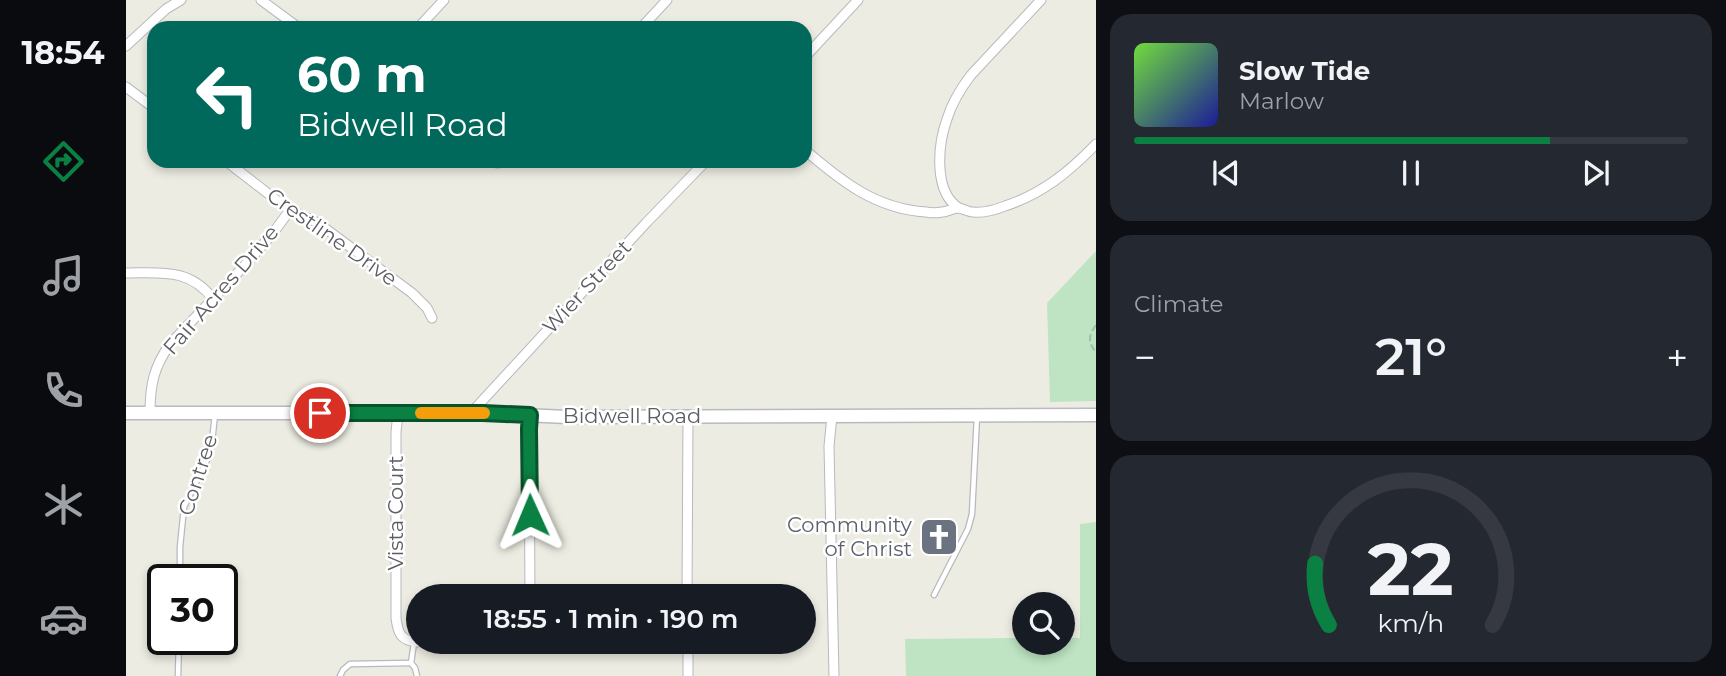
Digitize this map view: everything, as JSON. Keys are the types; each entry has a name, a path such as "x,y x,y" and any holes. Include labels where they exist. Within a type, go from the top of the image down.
{"street":[{"path":"153,21 181,0"},
{"path":"261,0 290,21"},
{"path":"424,21 444,0"},
{"path":"648,21 667,0"},
{"path":"812,49 858,0"},
{"path":"1041,0 961,88 947,119 942,139 940,169 946,195 959,208 975,212 996,209 1031,196 1056,181 1096,144"},
{"path":"126,46 147,27"},
{"path":"126,87 147,103"},
{"path":"812,155 852,187 888,204 916,211 942,212 959,208"},
{"name":"Crestline Drive","path":"235,168 290,210 318,223 412,293 427,308 432,318"},
{"name":"Wier Street","path":"470,414 699,168"},
{"name":"Fair Acres Drive","path":"150,413 150,386 163,354 274,233 290,210"},
{"path":"126,273 175,274 189,277 199,283 213,299"},
{"name":"Bidwell Road","path":"126,413 398,413 567,417 1096,415"},
{"name":"Vista Court","path":"398,413 397,618 398,630 406,640"},
{"path":"530,415 530,584"},
{"path":"832,416 830,459 834,676"},
{"path":"687,584 688,417"},
{"path":"688,654 688,676"}],"lane":[{"name":"Contree","path":"180,564 184,507 207,460 215,414"},
{"path":"934,595 968,529 972,514 977,415"},
{"path":"411,663 413,654"},
{"path":"178,676 179,655"},
{"path":"340,676 350,664 411,663"},
{"path":"411,663 417,676"}],"path":[{"path":"1096,325 1090,343 1096,352"}],"green space":[{"path":"1096,251 1096,401 1050,402 1047,303"},
{"path":"1096,522 1096,676 906,676 905,639 1012,638 1012,655 1075,655 1075,638 1080,638 1080,524"}],"slow traffic":[{"path":"421,413 484,413"}],"place":[{"name":"Community of Christ","path":"939,537"}],"route":[{"path":"320,413 530,415 530,515"}]}
